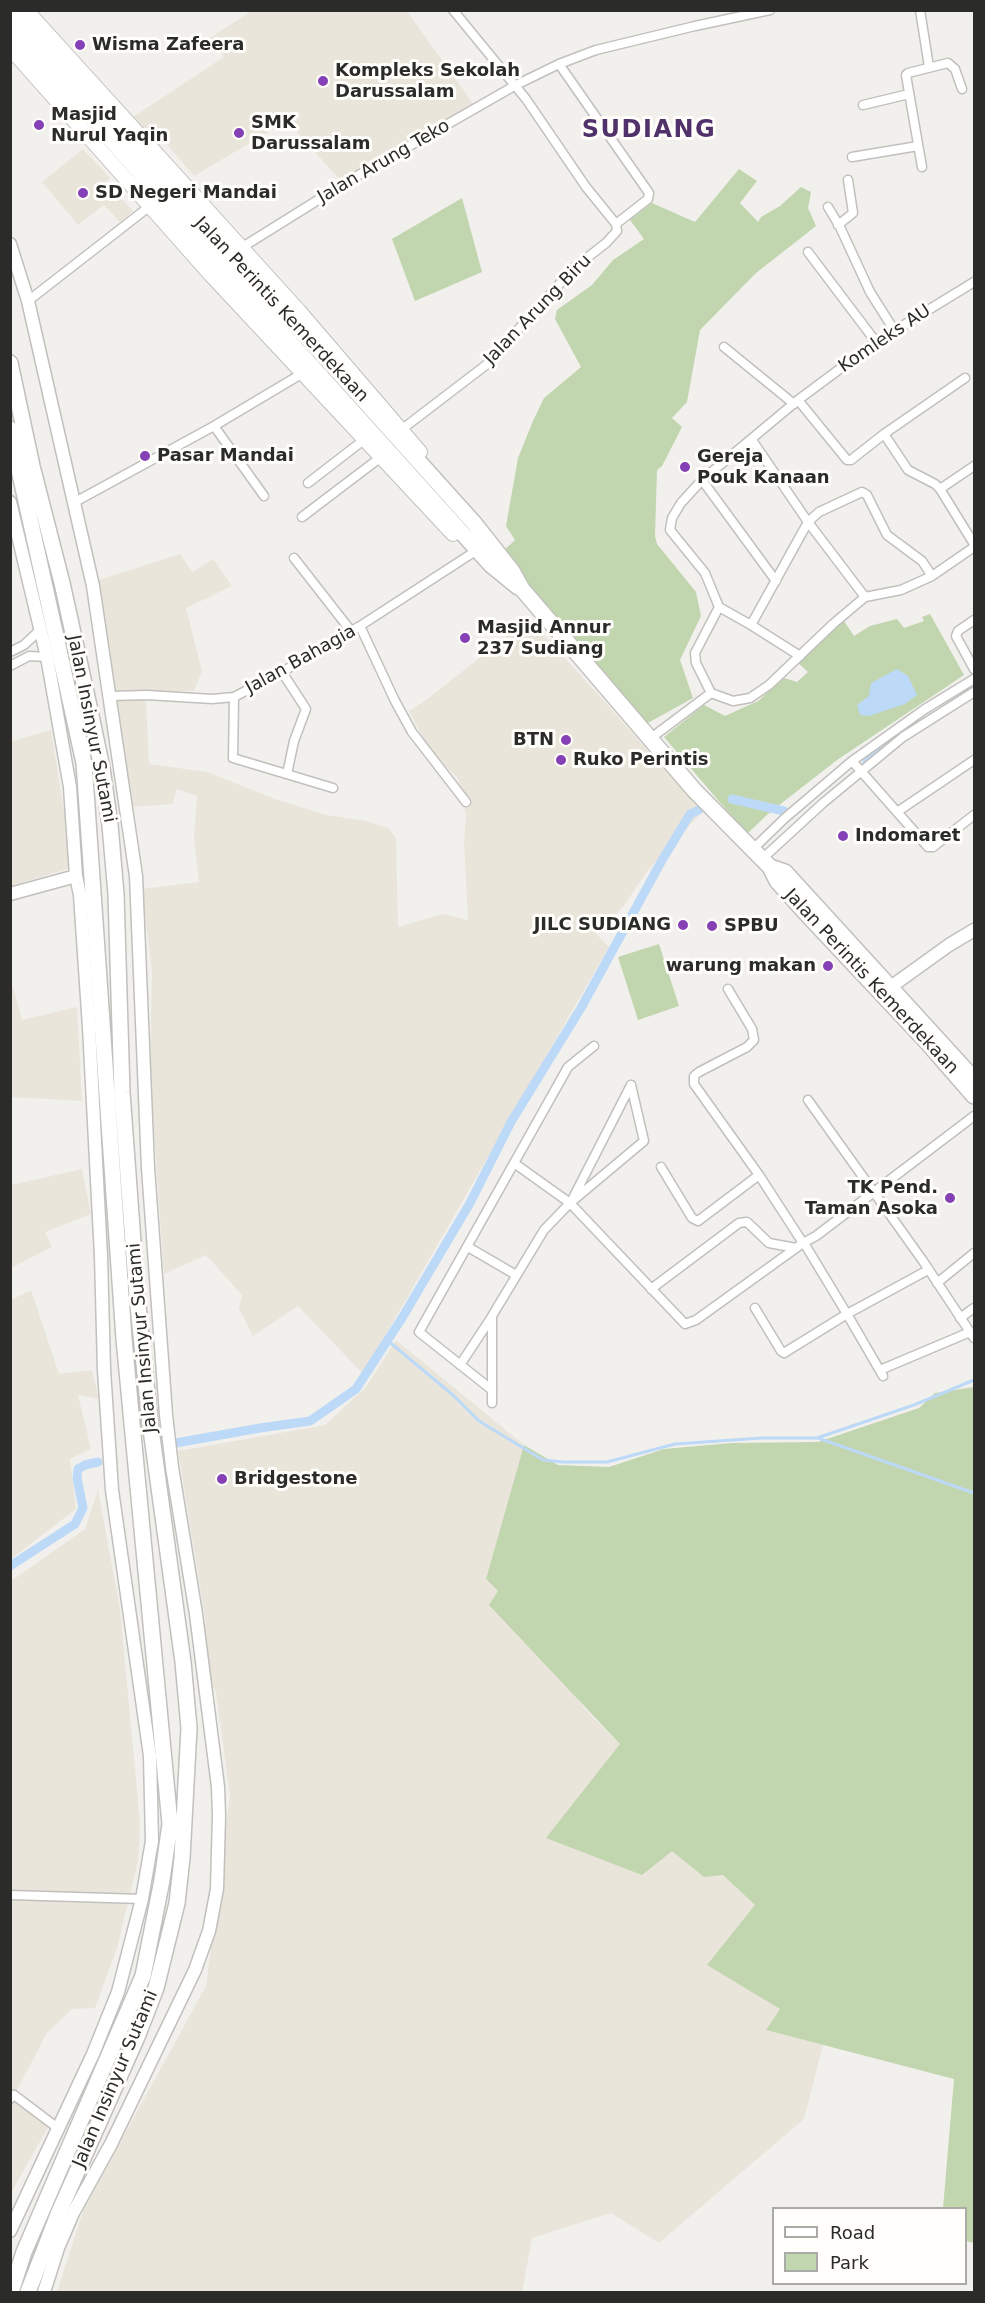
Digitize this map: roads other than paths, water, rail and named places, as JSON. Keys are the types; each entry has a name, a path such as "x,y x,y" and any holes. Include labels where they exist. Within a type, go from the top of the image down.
{"highway":[{"name":"Jalan Perintis Kemerdekaan","path":"10,12 52,54 226,252 366,402 496,561"},
{"name":"Jalan Perintis Kemerdekaan","path":"10,31 99,126 209,253 657,733 694,790 761,858 796,903 975,1079"},
{"name":"Jalan Insinyur Sutami","path":"10,363 32,466 76,643 102,768 110,825 116,894 122,1093 137,1296 150,1422 183,1662 189,1728 182,1858 177,1903 156,1988 137,2037 59,2212 28,2292"},
{"name":"Jalan Insinyur Sutami","path":"10,429 84,763 124,1339 170,1824 162,1880 143,1976 24,2252 10,2292"},
{"name":"Jalan Perintis Kemerdekaan","path":"886,990 975,1096"}],"main road":[{"name":"Jalan Perintis Kemerdekaan","path":"10,48 210,274 471,554 479,562 496,561 496,542 401,430 299,311 26,10"}],"street":[{"path":"453,10 516,85 586,187 616,224"},
{"name":"Jalan Arung Teko","path":"241,248 350,180 516,85 558,64 596,50 770,10"},
{"path":"920,10 929,67"},
{"name":"Jalan Arung Biru","path":"401,430 486,365 574,268 615,235 616,224 648,199 649,193 612,137 558,64"},
{"path":"922,167 906,77 908,72 951,64 962,89"},
{"path":"863,105 909,94"},
{"path":"852,157 918,146"},
{"path":"838,225 853,213 848,180"},
{"path":"28,301 150,206"},
{"path":"828,207 870,292 894,330"},
{"path":"10,244 28,301 93,586 136,876 147,1147 166,1415 196,1614 218,1787 217,1889 195,1970 116,2134 73,2213 58,2248 44,2292"},
{"path":"808,252 876,342"},
{"name":"Komleks AU","path":"719,607 705,573 669,528 681,503 702,480 796,402 876,342 975,282"},
{"path":"724,347 796,402 847,460 851,460 884,434 965,378"},
{"path":"75,502 214,426 303,373"},
{"path":"214,426 264,496"},
{"path":"800,656 719,607 695,653 696,663 711,693 733,701 748,699 769,685 865,597 901,590 932,576 975,545 940,489 908,470 884,434"},
{"path":"308,483 365,439"},
{"path":"752,440 808,522 865,597"},
{"path":"302,517 381,457"},
{"path":"940,489 975,466"},
{"path":"702,480 776,581"},
{"path":"751,625 808,522 819,512 859,493 866,493 888,535 922,561 932,576"},
{"path":"10,502 47,657 70,787 89,1027 101,1256 104,1370 112,1490 150,1756 152,1841 142,1899 118,1992 93,2054 10,2231"},
{"name":"Jalan Bahagia","path":"110,696 147,695 212,699 234,697 351,632 471,554"},
{"path":"294,558 351,632"},
{"path":"975,620 958,631 956,636 975,669"},
{"path":"360,626 412,732 466,802"},
{"path":"10,652 24,645 41,629"},
{"path":"24,645 28,648 29,656"},
{"path":"10,666 29,656 47,657"},
{"path":"282,672 306,709 294,741 287,774"},
{"path":"761,858 785,818 852,761 925,709 975,679"},
{"path":"761,858 903,736 975,692"},
{"path":"657,733 711,693"},
{"path":"234,697 232,756 333,788"},
{"path":"897,813 975,760"},
{"path":"852,761 930,848 975,815"},
{"path":"10,894 76,876"},
{"path":"886,990 949,945 975,930"},
{"path":"728,989 752,1029 754,1040 747,1047 699,1072 694,1076 694,1084 759,1175 847,1314 881,1373 972,1335 808,1100"},
{"path":"492,1390 419,1332 568,1067 594,1046"},
{"path":"460,1365 544,1230 570,1203 644,1141 631,1085 570,1203"},
{"path":"514,1163 570,1203 680,1321 689,1323 873,1194 975,1116"},
{"path":"661,1167 692,1218 698,1221 759,1175"},
{"path":"651,1289 739,1223 747,1222 769,1243 801,1244"},
{"path":"468,1247 516,1275"},
{"path":"937,1283 975,1253"},
{"path":"755,1308 781,1352 784,1353 847,1314 928,1270"},
{"path":"960,1318 975,1308"},
{"path":"492,1316 492,1403"},
{"path":"10,1895 142,1899"},
{"path":"10,2099 14,2095 59,2129"}],"water":[{"path":"897,669 908,676 917,695 905,704 869,716 860,715 857,705 869,696 871,683"}],"waterway":[{"path":"867,762 896,739"},
{"path":"732,799 784,811"},
{"path":"170,1444 310,1421 356,1389 402,1318 470,1203 511,1122 581,1008 661,862 690,814 699,810"},
{"path":"387,1340 454,1396 479,1421 543,1460 563,1462 607,1462 675,1444 762,1438 817,1438 914,1405 974,1380"},
{"path":"818,1438 974,1493"},
{"path":"10,1566 75,1524 83,1508 77,1478 78,1469 98,1462"}],"place":[{"name":"Wisma Zafeera","path":"80,45"},
{"name":"Kompleks Sekolah Darussalam","path":"323,81"},
{"name":"Masjid Nurul Yaqin","path":"39,125"},
{"name":"SMK Darussalam","path":"239,133"},
{"name":"SD Negeri Mandai","path":"83,193"},
{"name":"Pasar Mandai","path":"145,456"},
{"name":"Gereja Pouk Kanaan","path":"685,467"},
{"name":"Masjid Annur 237 Sudiang","path":"465,638"},
{"name":"BTN","path":"566,740"},
{"name":"Ruko Perintis","path":"561,760"},
{"name":"Indomaret","path":"843,836"},
{"name":"JILC SUDIANG","path":"683,925"},
{"name":"SPBU","path":"712,926"},
{"name":"warung makan","path":"828,966"},
{"name":"TK Pend. Taman Asoka","path":"950,1198"},
{"name":"Bridgestone","path":"222,1479"}],"district":[{"name":"SUDIANG","path":"649,131"}]}
